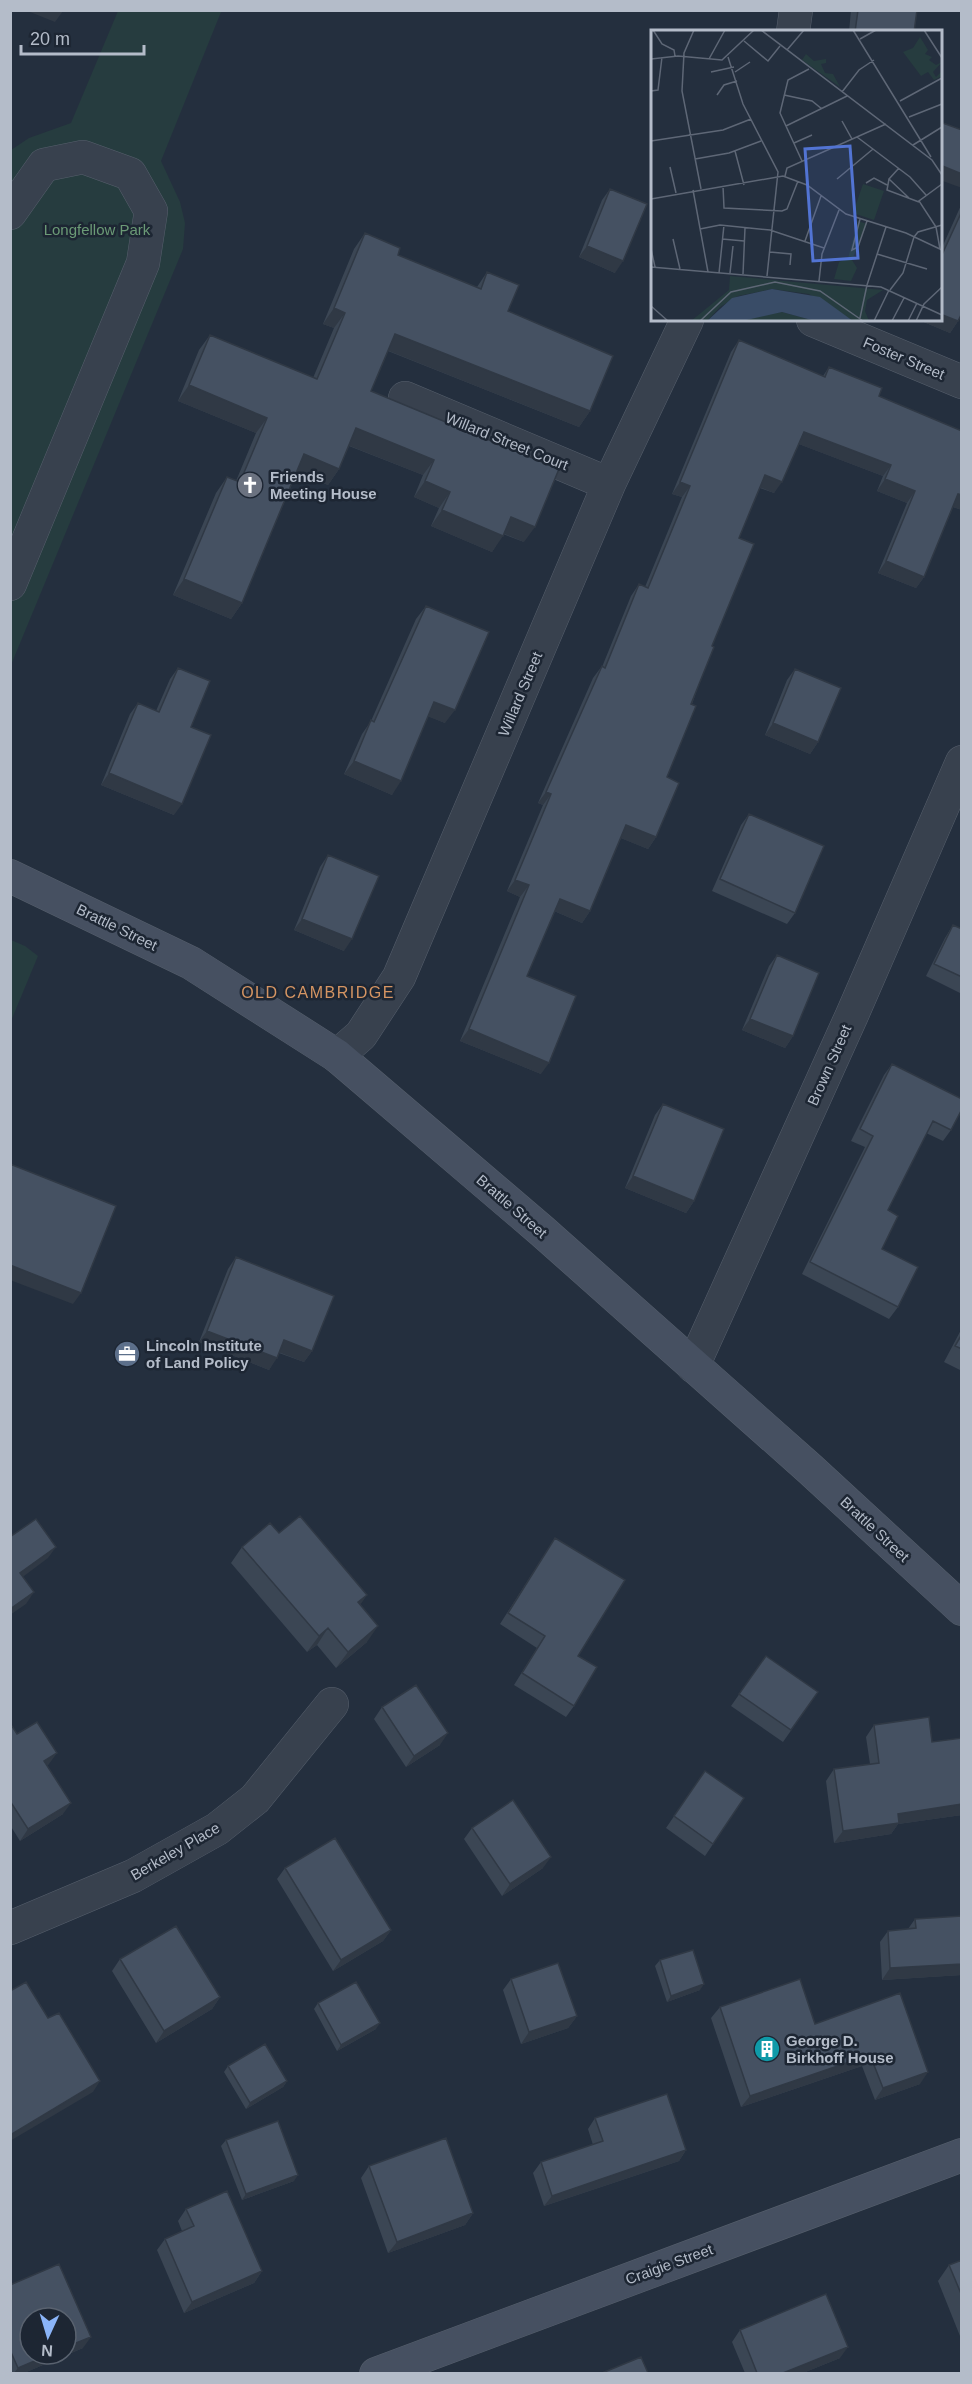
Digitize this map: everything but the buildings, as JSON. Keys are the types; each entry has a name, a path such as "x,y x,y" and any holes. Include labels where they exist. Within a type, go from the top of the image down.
{"main road":[{"name":"Brattle Street","path":"10,876 191,963 337,1056 542,1231 810,1469 962,1609"},
{"name":"Craigie Street","path":"376,2373 962,2155"}],"street":[{"path":"793,30 796,10"},
{"path":"10,213 44,165 83,157 130,174 151,212 143,262 10,584"},
{"name":"Willard Street","path":"337,1056 361,1035 399,977 609,484 687,321"},
{"name":"Foster Street","path":"815,321 962,382"},
{"name":"Willard Street Court","path":"405,399 609,484"},
{"name":"Brown Street","path":"693,1366 852,1015 962,762"},
{"name":"Berkeley Place","path":"10,1928 133,1876 217,1829 255,1799 332,1704"}],"green space":[{"name":"Longfellow Park","path":"118,11 225,11 221,12 161,161 180,202 185,223 183,249 11,665 11,150 29,138 71,123"},
{"path":"11,940 25,946 38,956 11,1021"}],"place":[{"name":"Friends Meeting House","path":"250,485"},
{"name":"Lincoln Institute of Land Policy","path":"127,1354"},
{"name":"George D. Birkhoff House","path":"767,2049"}],"district":[{"name":"OLD CAMBRIDGE","path":"318,992"}]}
